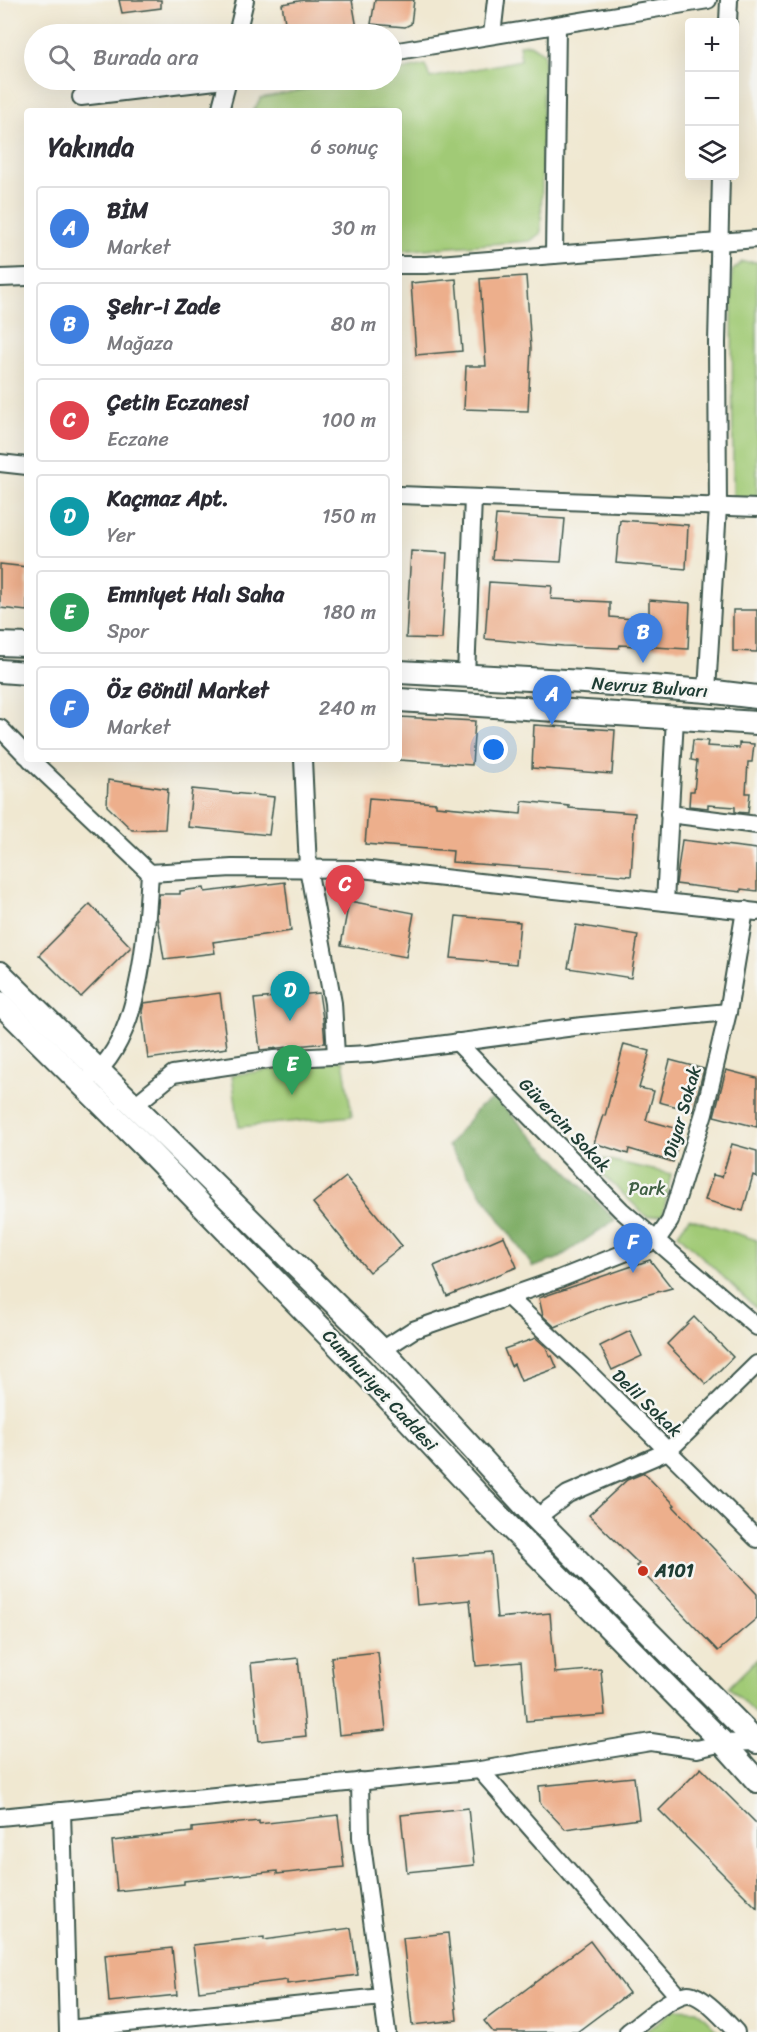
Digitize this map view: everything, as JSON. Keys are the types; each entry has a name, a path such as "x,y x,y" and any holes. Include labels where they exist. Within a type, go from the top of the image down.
{"main road":[{"path":"0,644 24,645"},
{"path":"0,671 24,673"},
{"name":"Nevruz Bulvarı","path":"402,672 707,691 757,697"},
{"name":"Nevruz Bulvarı","path":"402,700 757,723"},
{"path":"0,974 382,1350 536,1518 757,1742"},
{"name":"Cumhuriyet Caddesi","path":"0,1003 145,1147 359,1367 493,1510 723,1743 757,1781"}],"street":[{"path":"239,24 244,0"},
{"path":"492,36 496,0"},
{"path":"402,50 708,0"},
{"path":"728,18 729,0"},
{"path":"554,255 557,25"},
{"path":"81,97 141,90"},
{"path":"221,108 224,90"},
{"path":"707,691 718,507 719,242 722,180"},
{"path":"402,265 757,239"},
{"path":"0,278 24,277"},
{"path":"0,463 24,466"},
{"path":"402,495 757,508"},
{"path":"466,676 473,498"},
{"path":"665,902 675,718"},
{"path":"0,728 24,753"},
{"path":"33,762 150,873 232,868 361,869 751,911"},
{"path":"303,762 308,868 333,1003 336,1056"},
{"path":"669,814 757,825"},
{"path":"81,1085 99,1071 122,1037 138,988 150,873"},
{"name":"Diyar Sokak","path":"657,1240 670,1221 704,1113 751,911"},
{"path":"135,1105 173,1074 274,1059 369,1053 582,1026 728,1012"},
{"name":"Güvercin Sokak","path":"457,1042 621,1210 757,1327"},
{"path":"382,1350 413,1329 559,1279 657,1240"},
{"name":"Delil Sokak","path":"508,1297 581,1365 757,1539"},
{"path":"536,1518 568,1494 668,1450 757,1364"},
{"path":"0,1817 480,1770 651,1742 697,1749 723,1743 757,1742"},
{"path":"480,1770 678,1996"},
{"path":"360,1781 361,1837 387,2032"},
{"path":"63,1810 68,2030 382,1997"},
{"path":"628,2032 678,1996 688,1994 696,1996 736,2032"}],"green space":[{"path":"530,44 544,53 541,233 530,241 402,251 402,108 255,108 261,98 302,90 402,90 402,70 425,65 430,78 521,60 519,45"},
{"path":"742,262 757,262 757,500 733,498 732,271"},
{"path":"343,1060 352,1116 239,1127 232,1075"},
{"path":"495,1098 615,1220 557,1259 533,1267 448,1146 479,1107"},
{"name":"Park","path":"600,1158 671,1174 663,1215 647,1217 592,1164"},
{"name":"Park","path":"689,1218 757,1240 757,1309 678,1234"},
{"path":"757,1659 757,1715 729,1687"},
{"path":"675,2009 697,2010 719,2032 645,2032"}],"building":[{"path":"119,0 161,0 161,8 122,13"},
{"path":"304,0 352,0 356,24 285,24 282,4"},
{"path":"375,0 414,0 411,24 405,27 402,27 402,24 371,24"},
{"path":"526,276 531,348 528,411 464,409 466,366 486,366 480,279"},
{"path":"456,279 462,351 416,355 411,283"},
{"path":"496,515 565,519 561,562 492,559"},
{"path":"620,520 688,525 686,569 616,563"},
{"path":"411,551 447,553 442,639 406,638"},
{"path":"0,564 24,567 24,611 0,608"},
{"path":"489,582 552,586 551,599 610,602 610,617 633,619 649,616 649,600 690,603 688,649 620,645 619,648 563,646 485,639"},
{"path":"733,610 757,610 757,652 733,651"},
{"path":"402,717 475,721 472,765 402,760"},
{"path":"534,725 615,730 612,774 532,768"},
{"path":"693,740 708,741 707,746 739,748 739,743 754,744 752,762 748,762 746,793 750,793 748,813 735,812 735,807 689,806 690,791 694,791 697,761 691,760"},
{"path":"108,780 168,789 165,829 132,830 107,806"},
{"path":"192,789 274,797 269,835 188,827"},
{"path":"369,798 436,803 436,806 521,814 522,801 569,806 569,808 635,813 631,876 452,862 453,851 365,844"},
{"path":"682,840 757,849 757,891 741,889 741,892 676,884"},
{"path":"285,882 291,931 213,942 215,953 164,959 157,916 159,894 180,894 180,891 204,888 205,892"},
{"path":"349,901 414,913 406,957 341,945"},
{"path":"90,904 131,947 81,997 39,955"},
{"path":"456,916 520,922 516,964 451,958"},
{"path":"576,925 638,935 631,978 568,968"},
{"path":"220,993 227,1048 148,1059 142,1011 144,1003"},
{"path":"319,993 325,1043 260,1050 254,999"},
{"path":"624,1044 650,1051 639,1088 654,1091 646,1120 682,1130 673,1162 629,1149 628,1154 594,1143 603,1115 605,1116"},
{"path":"670,1060 704,1069 693,1111 659,1102"},
{"path":"726,1070 757,1078 757,1127 714,1116"},
{"path":"732,1144 757,1151 757,1177 753,1175 743,1211 705,1200 713,1175 722,1177"},
{"path":"346,1177 402,1246 369,1272 313,1203"},
{"path":"504,1236 517,1267 447,1296 434,1266"},
{"path":"650,1260 672,1288 605,1306 555,1327 543,1316 539,1298"},
{"path":"694,1317 733,1357 706,1384 667,1344"},
{"path":"630,1331 642,1356 612,1370 600,1346"},
{"path":"536,1338 546,1347 557,1368 521,1381 504,1349"},
{"path":"644,1473 757,1594 757,1618 718,1651 636,1566 639,1564 589,1515 627,1480"},
{"path":"491,1552 497,1618 550,1613 555,1673 601,1669 605,1715 526,1721 521,1662 476,1666 470,1600 417,1605 413,1559"},
{"path":"378,1652 386,1730 339,1735 331,1657"},
{"path":"298,1658 306,1736 259,1741 251,1663"},
{"path":"701,1768 757,1824 757,1908 659,1810"},
{"path":"634,1777 639,1819 565,1829 540,1803 539,1786"},
{"path":"468,1808 474,1865 407,1872 401,1815"},
{"path":"338,1815 344,1867 277,1874 277,1871 117,1891 112,1841 192,1832 192,1828 259,1821 259,1824"},
{"path":"351,1928 358,1975 287,1984 287,1980 199,1991 193,1945 264,1937 264,1940"},
{"path":"448,1933 457,2020 412,2025 403,1938"},
{"path":"590,1941 629,1993 577,2032 493,2032 484,2021"},
{"path":"172,1948 177,1995 109,2002 105,1955"}],"place":[{"name":"Şehr-i Zade","path":"643,663"},
{"name":"BİM","path":"552,725"},
{"name":"Çetin Eczanesi","path":"345,915"},
{"name":"Kaçmaz Apt.","path":"290,1021"},
{"name":"Emniyet Halı Saha","path":"292,1095"},
{"name":"Öz Gönül Market","path":"633,1273"},
{"name":"A101","path":"643,1571"}]}
